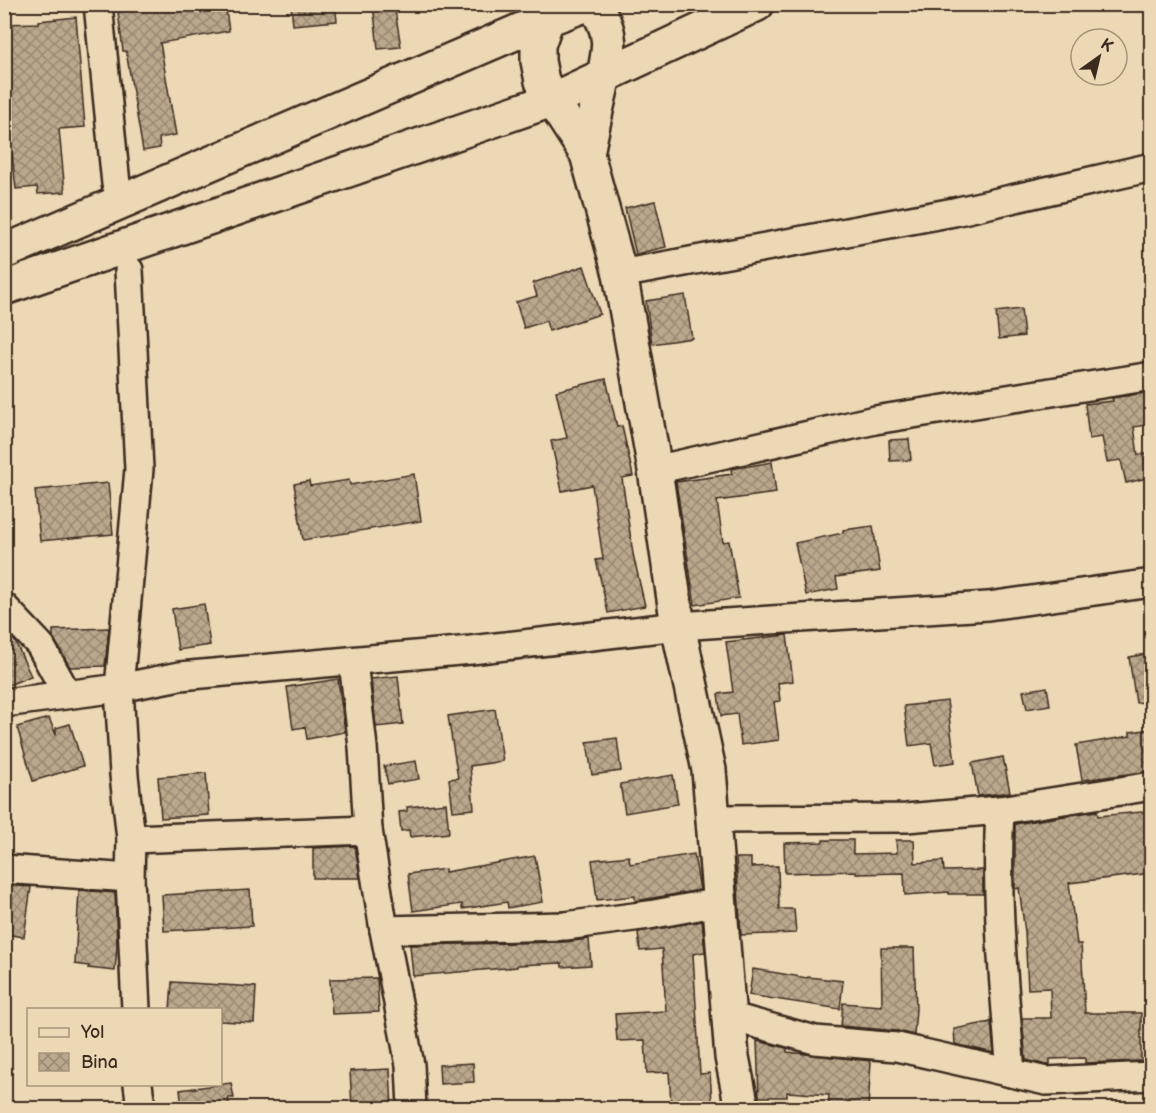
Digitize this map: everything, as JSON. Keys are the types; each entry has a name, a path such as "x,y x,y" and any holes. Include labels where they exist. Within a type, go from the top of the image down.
{"main road":[{"path":"4,252 548,12 587,4"},
{"path":"587,154 610,44 604,22 593,4"},
{"path":"4,288 552,100 758,4"},
{"path":"548,12 541,34 538,61 542,81 587,154 620,274 655,470 678,626 709,770 732,1057 742,1108"}],"street":[{"path":"98,4 116,183"},
{"path":"620,274 954,212 1152,167"},
{"path":"129,270 139,469 119,688 124,775 131,839 130,878 136,1008"},
{"path":"655,470 875,420 1152,376"},
{"path":"4,703 119,688 180,676 514,646 678,626 988,606 1152,583"},
{"path":"4,607 40,645 68,694"},
{"path":"353,662 363,747 368,830 384,930 410,1065 412,1108"},
{"path":"713,819 906,818 1000,810 1152,786"},
{"path":"1000,810 998,855 1000,940 1011,1073"},
{"path":"131,839 368,830"},
{"path":"4,869 130,878"},
{"path":"384,930 565,926 649,915 720,902"},
{"path":"729,1020 743,1020 815,1040 897,1047 1046,1081 1152,1076"},
{"path":"138,1086 141,1108"}],"building":[{"path":"117,4 225,4 229,31 160,43 176,135 159,138 160,148 143,151 126,51 123,51"},
{"path":"291,4 335,4 337,21 293,25"},
{"path":"373,4 394,4 401,47 378,49"},
{"path":"76,17 85,127 59,129 65,192 38,194 37,187 16,189 4,84 4,24 39,23 39,21"},
{"path":"655,201 666,247 636,254 625,208"},
{"path":"584,266 600,314 549,331 546,321 524,328 516,302 537,296 533,283"},
{"path":"685,295 692,338 652,344 646,301"},
{"path":"1021,309 1024,336 999,339 996,312"},
{"path":"606,379 617,427 622,426 633,476 622,478 633,554 645,606 608,613 596,560 603,559 592,485 562,491 551,441 567,438 556,391"},
{"path":"1152,392 1152,424 1134,427 1138,455 1152,453 1152,477 1126,483 1121,460 1107,462 1102,437 1089,439 1085,404 1113,401 1112,398"},
{"path":"909,439 911,460 890,461 889,440"},
{"path":"772,462 776,493 717,501 723,542 729,541 739,598 695,605 676,482 732,474 731,469"},
{"path":"414,474 421,521 303,540 294,484 309,481 310,486 349,480 350,485"},
{"path":"108,483 113,534 40,541 35,490"},
{"path":"873,526 880,571 836,577 838,589 806,595 795,543 843,533 843,530"},
{"path":"204,604 210,645 178,650 172,609"},
{"path":"109,628 105,666 70,667 53,637 53,630"},
{"path":"4,630 15,641 31,676 4,687"},
{"path":"787,635 793,681 778,683 780,701 774,702 779,740 741,745 737,714 721,716 718,694 733,692 726,642"},
{"path":"1152,653 1152,701 1136,703 1129,657"},
{"path":"398,676 403,724 376,727 371,679"},
{"path":"338,679 345,732 307,739 305,727 293,729 287,687"},
{"path":"1047,687 1050,705 1027,709 1023,691"},
{"path":"947,701 955,762 935,765 931,743 909,746 904,706"},
{"path":"495,709 503,761 470,766 474,809 453,811 449,779 458,778 448,716"},
{"path":"49,718 56,735 56,728 70,724 83,766 33,781 17,727"},
{"path":"1152,729 1152,771 1082,780 1076,745 1130,736 1130,732"},
{"path":"617,738 621,771 592,775 587,742"},
{"path":"1003,757 1010,792 978,796 972,763"},
{"path":"416,761 419,779 388,784 384,766"},
{"path":"206,773 209,815 161,818 158,777"},
{"path":"673,775 678,804 625,813 620,784"},
{"path":"446,803 449,833 410,837 409,830 401,831 399,812 407,811 407,807"},
{"path":"1097,811 1098,816 1152,811 1152,873 1069,883 1077,944 1081,944 1085,1013 1141,1013 1141,1061 1085,1063 1085,1058 1050,1059 1050,1065 1047,1065 1026,1060 1022,1018 1051,1018 1050,988 1028,989 1025,932 1019,888 1015,889 1015,824"},
{"path":"823,840 853,840 853,854 897,853 896,840 914,840 915,863 943,861 944,871 983,870 983,894 949,894 949,892 905,895 904,873 856,874 856,871 785,873 784,843 823,842"},
{"path":"355,846 360,878 313,878 313,848"},
{"path":"694,854 700,890 635,901 635,896 597,900 592,860 629,856 630,864"},
{"path":"535,856 543,902 508,908 507,902 462,909 462,904 413,911 408,874 445,869 445,872"},
{"path":"736,858 751,858 751,867 778,866 779,909 794,909 796,933 741,935"},
{"path":"4,885 31,887 24,937 4,934"},
{"path":"79,890 115,893 117,946 115,971 75,964"},
{"path":"250,890 252,926 164,931 162,895"},
{"path":"702,921 705,952 693,954 700,1074 710,1073 712,1102 671,1104 669,1072 647,1073 645,1040 617,1041 615,1014 666,1011 662,949 640,951 638,932"},
{"path":"589,939 591,965 562,967 562,963 517,965 517,967 413,976 410,945 565,942"},
{"path":"881,948 914,948 916,1009 914,1035 898,1031 841,1026 843,1003 882,1006"},
{"path":"753,969 843,981 840,1009 749,995"},
{"path":"377,978 379,1012 332,1014 330,979"},
{"path":"172,982 256,987 254,1023 222,1021 222,1008 170,1008"},
{"path":"991,1022 994,1053 955,1044 954,1029"},
{"path":"757,1041 787,1048 787,1052 871,1061 868,1108 828,1108 829,1095 787,1092 787,1097 759,1097"},
{"path":"473,1063 474,1082 440,1084 439,1065"},
{"path":"390,1069 392,1108 352,1108 350,1071"},
{"path":"231,1083 234,1098 228,1098 230,1108 182,1108 180,1090"}]}
